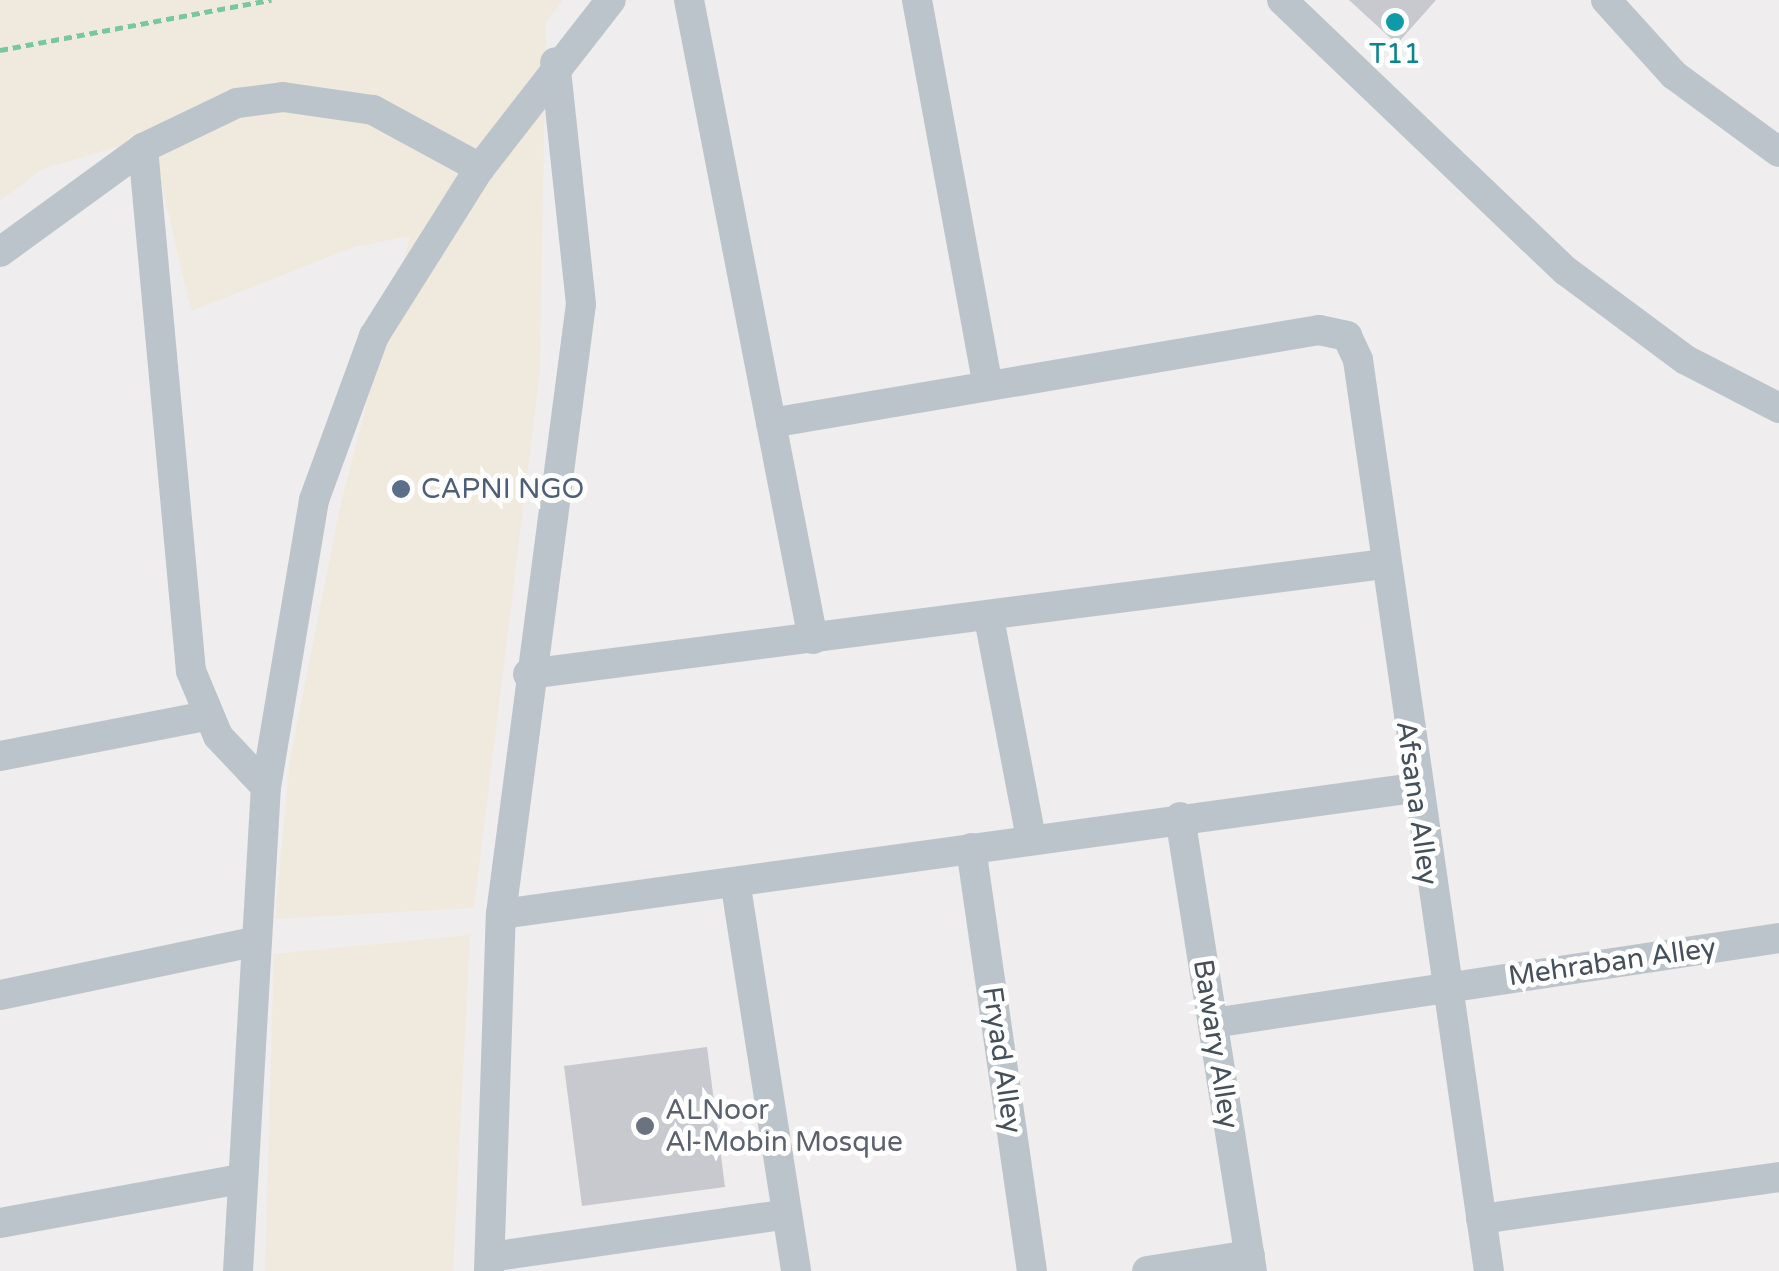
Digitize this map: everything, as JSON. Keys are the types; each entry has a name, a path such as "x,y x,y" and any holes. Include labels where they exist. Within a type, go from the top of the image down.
{"street":[{"path":"238,1271 239,1179 266,786 314,500 338,416 374,336 480,168 556,62 611,0"},
{"path":"689,0 813,639"},
{"path":"771,423 988,386 917,0"},
{"path":"1282,0 1566,270 1686,360 1779,408"},
{"path":"1606,0 1674,75 1779,152"},
{"path":"556,62 580,304 528,674 501,914 489,1264 566,1258 787,1214"},
{"path":"0,252 144,148 237,103 328,100 373,110 480,168"},
{"path":"144,148 188,647 205,716 266,786"},
{"name":"Afsana Alley","path":"988,386 1319,330 1346,336 1358,360 1414,788 1489,1271"},
{"path":"528,674 988,618 1383,564"},
{"path":"988,618 1031,839"},
{"path":"0,756 205,716"},
{"path":"501,914 736,886 1180,817 1414,788"},
{"name":"Bawary Alley","path":"1180,817 1251,1263"},
{"name":"Fryad Alley","path":"971,848 1032,1271"},
{"path":"736,886 796,1271"},
{"name":"Mehraban Alley","path":"1213,1023 1445,985 1779,938"},
{"path":"0,994 254,942"},
{"path":"1481,1219 1779,1177"},
{"path":"0,1223 239,1179"},
{"path":"1147,1271 1251,1263"}],"path":[{"path":"0,50 188,22 271,0"}],"sand":[{"path":"0,0 563,0 546,22 540,371 474,908 275,919 290,760 340,507 410,236 354,247 191,311 151,137 42,169 0,201"},
{"path":"470,935 453,1271 265,1271 274,954"}],"building":[{"name":"T11","path":"1349,0 1436,0 1397,44"},
{"name":"ALNoor Al-Mobin Mosque","path":"707,1047 725,1187 582,1206 564,1066"}],"place":[{"name":"T11","path":"1395,22"},
{"name":"CAPNI NGO","path":"401,489"},
{"name":"ALNoor Al-Mobin Mosque","path":"645,1126"}]}
